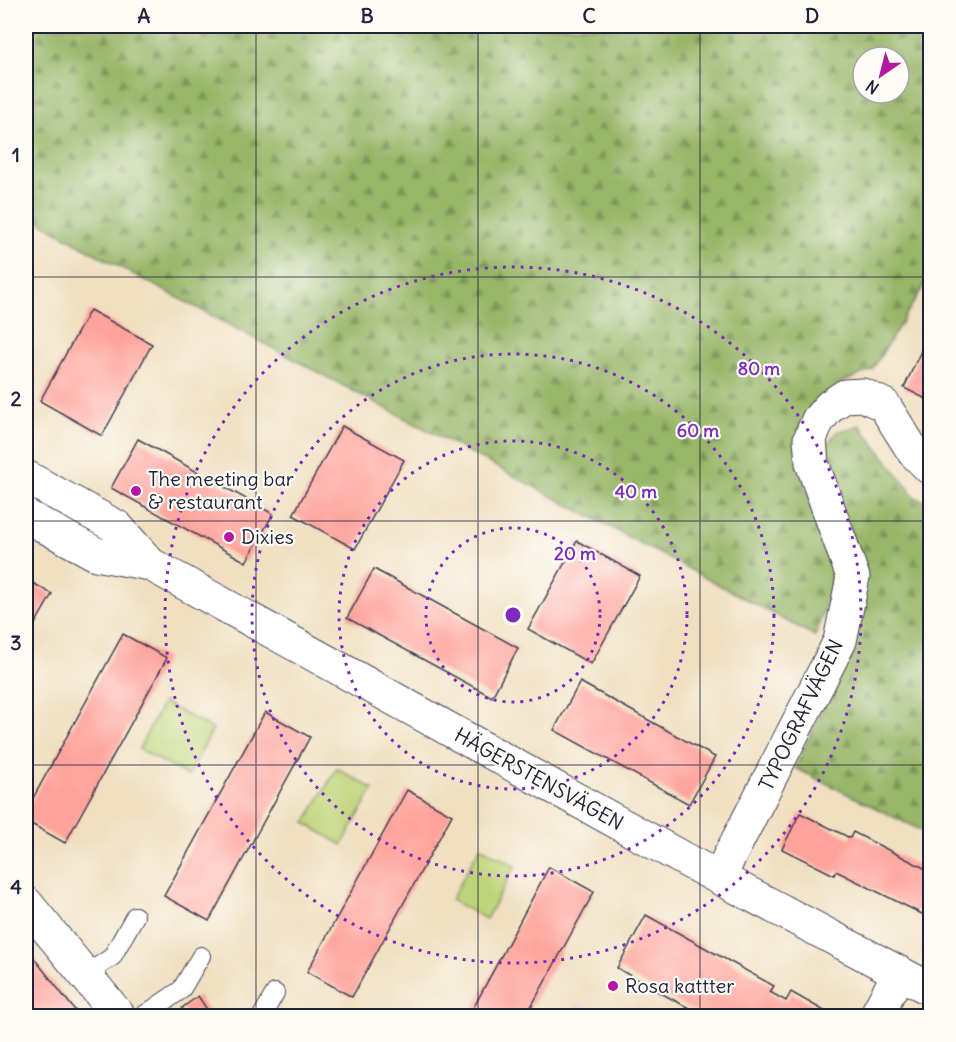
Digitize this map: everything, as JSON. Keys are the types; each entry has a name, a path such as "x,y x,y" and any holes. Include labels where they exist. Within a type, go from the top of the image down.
{"street":[{"name":"TYPOGRAFVÄGEN","path":"719,878 840,641 853,577 812,463 810,439 818,420 830,406 845,396 863,395 884,405 914,451 930,468"},
{"name":"HÄGERSTENSVÄGEN","path":"26,477 117,527 150,564"},
{"name":"HÄGERSTENSVÄGEN","path":"26,516 96,554 150,564 719,878 930,989"},
{"path":"26,903 118,1017"},
{"path":"876,1017 898,973"}],"lane":[{"path":"85,975 112,957 135,916"},
{"path":"143,1017 181,990 201,957"},
{"path":"262,1017 275,993"}],"shaded area":[{"path":"578,1002 604,1016 569,1016"}],"green space":[{"path":"26,26 930,26 930,276 872,370 836,385 803,479 835,578 815,636 103,258 26,214"},
{"path":"860,425 915,497 930,504 930,835 795,768 849,654 824,449 836,432"},
{"path":"163,702 213,729 188,776 139,749"},
{"path":"337,768 373,789 342,845 305,823"},
{"path":"480,847 515,866 486,919 451,900"}],"building":[{"path":"90,310 152,344 102,436 40,401"},
{"path":"930,331 930,401 904,388"},
{"path":"342,426 404,460 355,549 293,515"},
{"path":"138,439 273,514 246,562 111,488"},
{"path":"577,541 640,576 591,664 528,629"},
{"path":"374,569 518,648 492,697 347,618"},
{"path":"26,579 52,594 26,640"},
{"path":"123,634 167,658 65,843 26,821 26,811"},
{"path":"580,682 715,757 689,804 554,730"},
{"path":"265,712 310,737 209,921 164,896"},
{"path":"407,790 452,815 352,997 307,972"},
{"path":"800,813 850,838 853,832 930,871 930,918 836,871 834,875 782,849"},
{"path":"549,867 594,892 526,1016 469,1016"},
{"path":"646,915 774,986 770,992 786,1001 791,992 828,1013 826,1016 704,1016 653,989 617,968"},
{"path":"26,948 74,1009 81,1016 26,1016"},
{"path":"198,996 210,1014 188,1016 182,1008"}],"place":[{"name":"The meeting bar & restaurant","path":"136,491"},
{"name":"Dixies","path":"229,537"},
{"name":"Rosa kattter","path":"613,986"}]}
